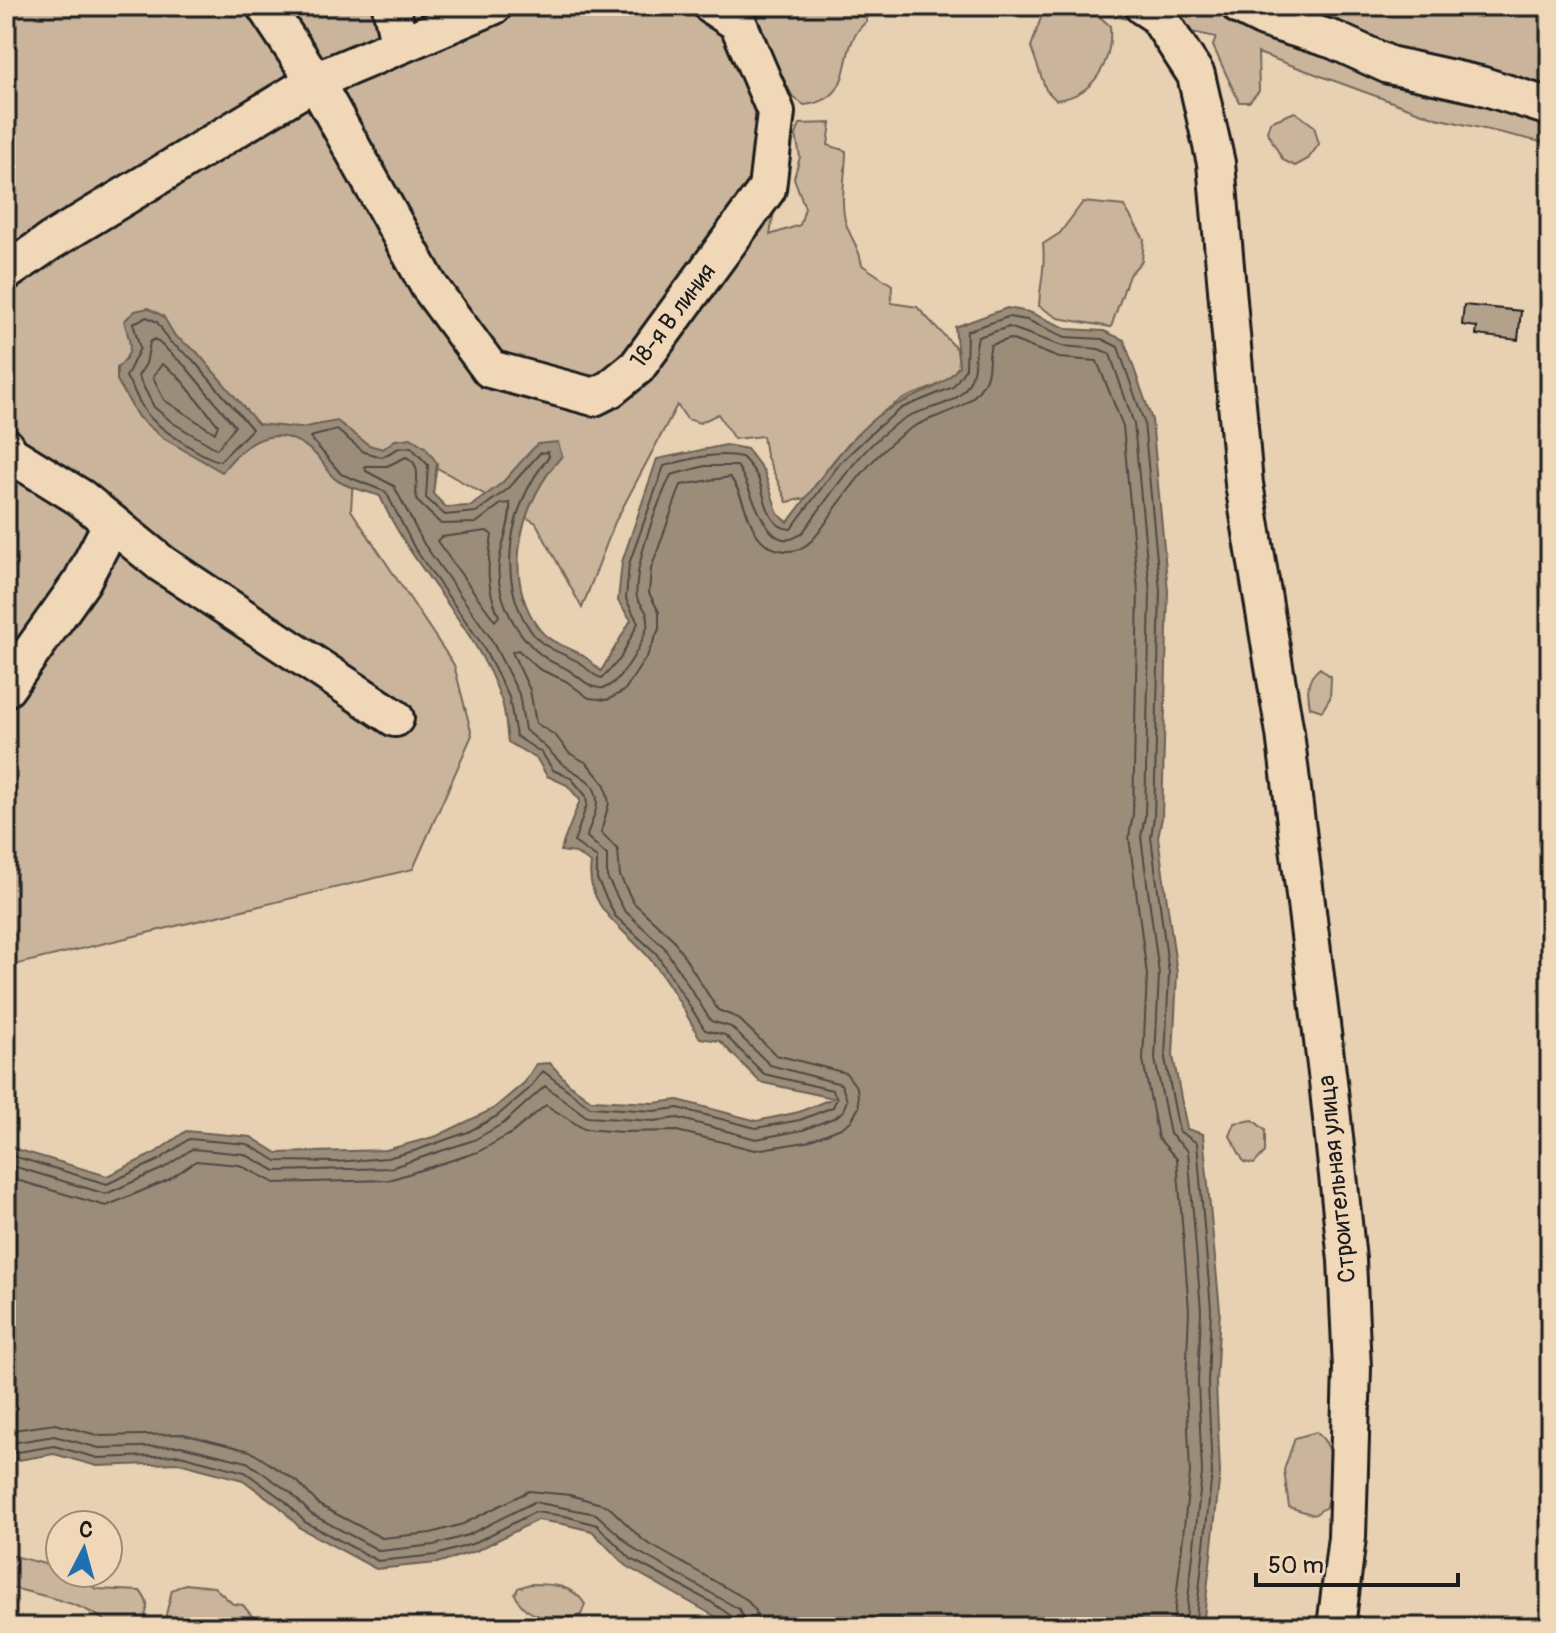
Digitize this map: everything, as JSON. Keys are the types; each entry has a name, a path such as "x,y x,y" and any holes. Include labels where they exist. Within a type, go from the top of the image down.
{"street":[{"name":"18-я В линия","path":"265,6 315,81 429,286 481,360 490,369 594,397 610,389 637,367 767,189 776,112 738,23 712,6"},
{"path":"391,6 399,43"},
{"path":"6,272 315,81 399,43 493,6"},
{"name":"Строительная улица","path":"1143,6 1157,15 1196,75 1216,163 1244,484 1285,733 1347,1260 1352,1368 1351,1452 1347,1537 1336,1627"},
{"path":"1240,6 1266,19 1334,40 1389,65 1480,85 1550,107"},
{"path":"6,447 10,454 81,498 162,564 395,718"},
{"path":"6,688 82,581 112,523"}],"shaded area":[{"path":"6,6 738,6 792,104 770,235 800,225 805,208 794,178 800,157 796,135 800,124 831,123 828,145 846,151 843,211 862,265 892,285 891,303 917,307 957,349 959,366 944,381 882,412 846,446 806,498 787,502 766,455 763,436 734,439 718,414 700,423 687,419 677,405 615,522 582,608 536,523 430,464 355,444 351,510 454,665 472,735 413,869 14,965 6,961"},
{"path":"753,6 868,6 866,22 856,33 840,83 833,93 822,101 804,105 793,97 751,18"},
{"path":"1045,6 1550,6 1550,144 1436,118 1258,53 1259,91 1249,102 1239,102 1213,46 1216,37 1074,8 1099,16 1110,26 1108,52 1091,84 1081,92 1056,100 1046,90 1031,47"},
{"path":"1295,112 1314,126 1319,144 1308,159 1295,166 1283,160 1267,132 1270,122"},
{"path":"1083,202 1124,206 1144,239 1142,261 1129,275 1111,327 1058,318 1039,306 1043,244 1060,233"},
{"path":"1320,668 1331,677 1330,698 1322,711 1310,707 1308,695 1310,681"},
{"path":"1253,1120 1265,1130 1265,1152 1254,1164 1244,1162 1230,1136 1235,1123"},
{"path":"1316,1432 1329,1448 1332,1476 1326,1507 1314,1515 1289,1507 1284,1470 1295,1438"},
{"path":"6,1554 44,1564 44,1589 140,1591 147,1605 146,1613 142,1627 113,1627 90,1611 6,1586"},
{"path":"185,1584 214,1587 233,1604 243,1605 252,1616 251,1627 169,1627 165,1619 172,1590"},
{"path":"530,1584 553,1585 574,1592 585,1604 581,1615 553,1618 526,1610 515,1594 518,1588"}],"water":[{"path":"148,308 163,316 175,336 197,352 258,424 300,428 337,421 369,445 383,449 395,440 411,438 425,447 437,463 433,494 446,507 471,506 502,483 537,444 558,442 562,456 536,494 521,537 520,583 526,605 542,632 585,657 601,671 631,620 618,601 622,562 657,459 726,445 747,449 764,471 778,514 788,522 840,454 876,417 942,383 959,366 955,327 1007,308 1029,312 1068,329 1104,331 1124,340 1152,420 1168,591 1162,818 1158,837 1177,973 1173,1056 1187,1129 1203,1134 1220,1310 1216,1383 1220,1473 1203,1627 734,1627 626,1566 592,1531 563,1524 537,1520 476,1551 437,1563 376,1569 300,1528 280,1507 243,1480 179,1463 97,1466 54,1454 6,1462 6,1146 107,1176 155,1153 186,1131 251,1137 277,1153 386,1150 437,1136 493,1109 524,1083 536,1064 550,1063 568,1083 591,1100 654,1103 678,1100 757,1121 799,1112 833,1098 760,1082 720,1041 700,1038 657,968 608,916 594,892 590,879 591,863 576,853 560,851 580,800 567,785 547,776 537,759 508,742 503,704 490,672 408,548 380,496 338,481 319,458 293,439 280,436 256,442 244,449 222,472 163,438 138,417 117,380 117,368 129,352 124,321 135,311"}],"building":[{"path":"1464,305 1521,311 1518,340 1476,335 1477,327 1462,325"}]}
